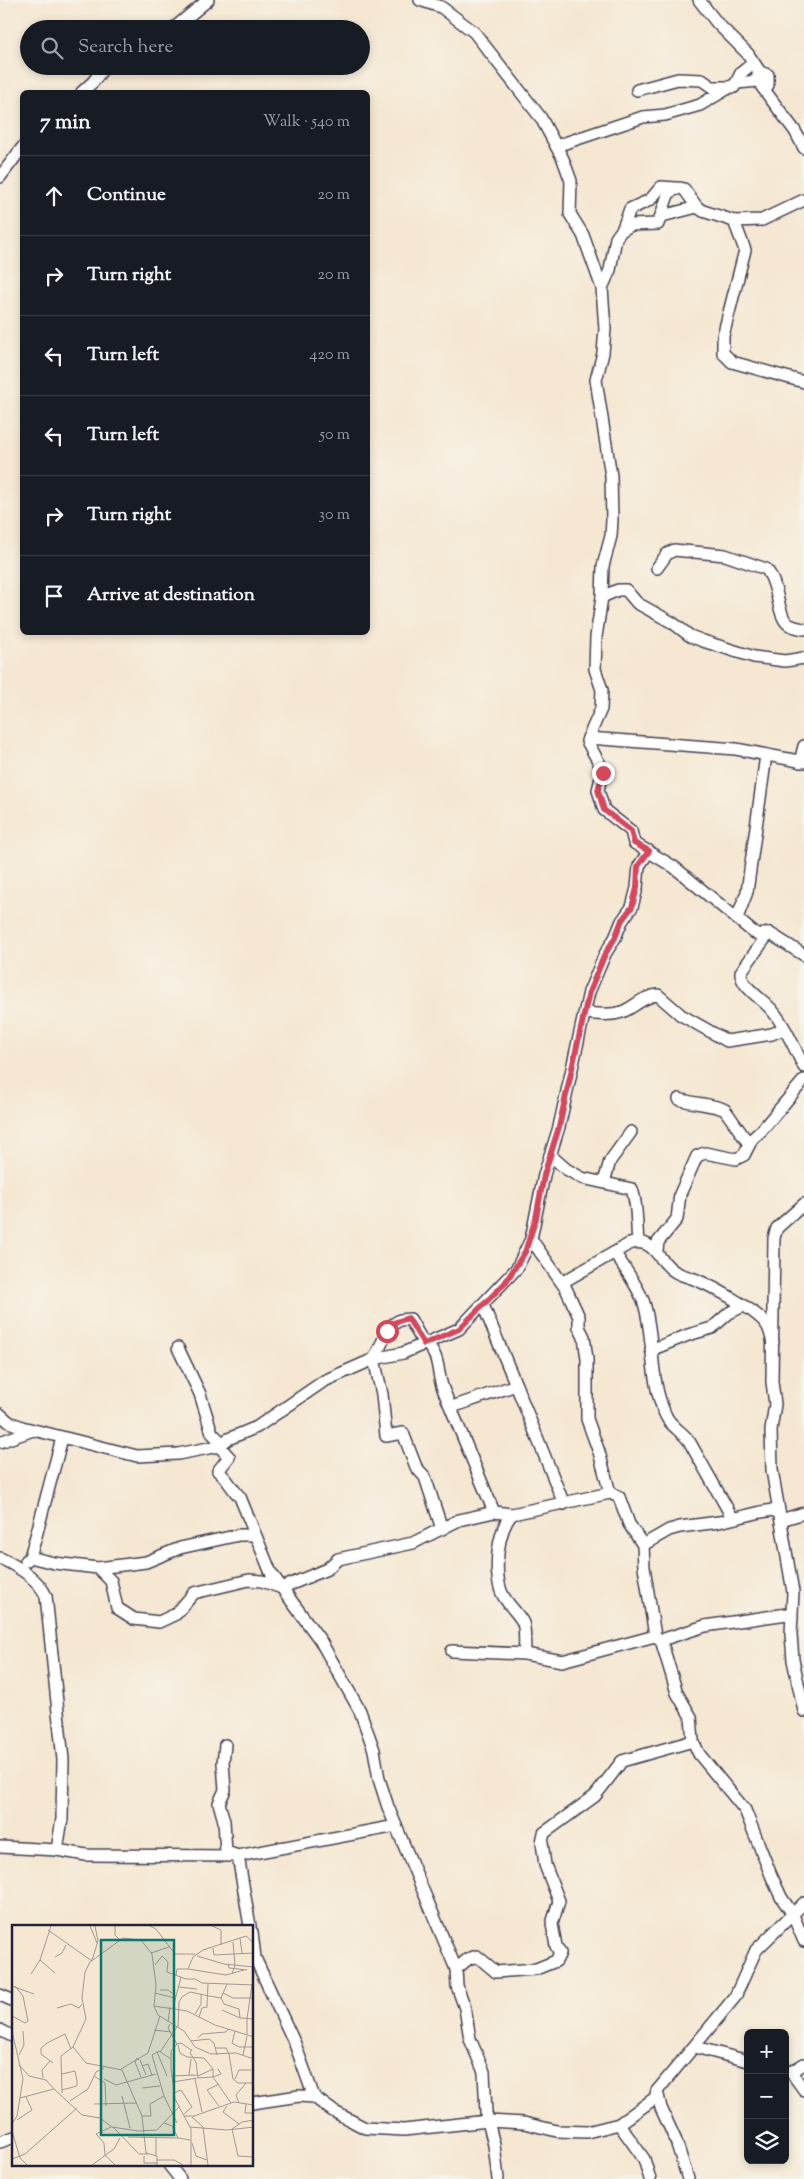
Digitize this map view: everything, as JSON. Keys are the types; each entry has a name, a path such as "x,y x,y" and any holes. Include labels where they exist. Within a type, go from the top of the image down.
{"street":[{"path":"420,0 441,7 474,32 541,118 572,183 570,214 583,235 602,288 605,329 603,353 596,380 611,476 611,536 603,566 602,597 595,659 597,676 602,690 601,709 588,738 588,743 597,755 603,770 598,790 604,810 633,833 634,843 674,868 756,933 768,933 804,955"},
{"path":"699,0 756,66 768,75 768,85 762,87 795,130 804,148"},
{"path":"183,20 204,1"},
{"path":"556,146 644,118 666,115 700,105 733,85 742,73 756,66"},
{"path":"637,90 678,79 702,80 712,87 758,81 756,66"},
{"path":"84,90 97,75"},
{"path":"0,177 20,151"},
{"path":"602,288 610,270 616,238 623,228 630,209 650,200 661,187 680,188 687,192 697,207 714,216 734,221 762,220 804,200"},
{"path":"623,228 631,225 658,224 669,192 680,188"},
{"path":"662,216 697,207"},
{"path":"734,221 745,250 723,336 723,353 732,362 804,382"},
{"path":"657,568 667,554 674,550 725,555 766,569 777,589 784,619 787,624 804,629"},
{"path":"602,597 618,590 626,590 637,603 703,642 754,657 785,661 804,658"},
{"path":"588,738 736,749 802,762 804,746"},
{"path":"737,918 747,892 766,755"},
{"path":"0,1414 9,1422 33,1430 137,1456 178,1454 220,1445 257,1427 324,1381 374,1359 402,1353 459,1329 517,1268 531,1240 550,1155 559,1127 589,992 622,920 632,907 637,888 638,866 649,851"},
{"path":"768,933 741,972 741,976 744,983 772,1010 804,1066"},
{"path":"585,1013 616,1014 648,996 658,995 697,1026 727,1040 772,1034 783,1028"},
{"path":"773,1342 766,1324 743,1306 709,1285 675,1272 663,1262 657,1250 658,1242 678,1219 680,1194 697,1156 705,1153 736,1159 744,1155 749,1144 804,1080"},
{"path":"679,1099 697,1105 720,1107 726,1110 749,1144"},
{"path":"604,1182 610,1161 631,1132"},
{"path":"550,1155 576,1175 586,1180 632,1189 638,1206 635,1215 638,1242"},
{"path":"804,1204 777,1228 774,1238 772,1382 775,1404 771,1430 772,1470 780,1517 799,1598 792,1618 794,1660 804,1709"},
{"path":"531,1240 564,1286 579,1317 587,1350 587,1419 599,1452 610,1493"},
{"path":"564,1286 565,1280 629,1244 638,1242 657,1250"},
{"path":"615,1253 644,1303 655,1387 666,1418 689,1440 732,1517"},
{"path":"483,1305 502,1345 564,1504"},
{"path":"651,1350 688,1335 712,1328 729,1313 743,1306"},
{"path":"442,1529 424,1477 416,1467 403,1433 385,1436 382,1394 374,1359 390,1326 400,1320 410,1319 425,1343 436,1353 438,1376 494,1512"},
{"path":"178,1348 200,1394 212,1433 230,1457 218,1470 228,1478 231,1488 240,1497 264,1559 282,1588 320,1640 360,1711 374,1750 379,1779 396,1826 456,1969 457,1986 465,2008 470,2038 484,2072 488,2121 494,2145 498,2179"},
{"path":"452,1407 516,1385"},
{"path":"0,1442 33,1430"},
{"path":"19,1568 30,1557 62,1438"},
{"path":"98,1568 106,1574 113,1587 117,1608 134,1619 148,1622 171,1618 194,1593 249,1580 262,1581 282,1588 327,1569 338,1559 413,1543 459,1520 494,1512 512,1514 610,1493 619,1497 629,1524 644,1545 644,1567 658,1638 678,1693 691,1717 693,1741 708,1766 745,1810 781,1897 792,1913 804,1941"},
{"path":"644,1545 669,1530 719,1522 732,1517 773,1510 780,1517"},
{"path":"780,1517 804,1513"},
{"path":"512,1514 505,1522 500,1537 500,1586 503,1595 522,1623 525,1654"},
{"path":"30,1557 54,1563 98,1568 146,1562 180,1548 232,1537 255,1535"},
{"path":"0,1558 19,1568 39,1586 44,1592 47,1601 62,1760 62,1819 57,1850"},
{"path":"452,1651 525,1654 562,1661 714,1624 787,1614 792,1618"},
{"path":"456,1969 468,1959 477,1956 496,1972 536,1970 556,1962 560,1953 556,1946 552,1924 559,1901 545,1865 542,1842 544,1833 580,1809 595,1796 622,1762 693,1741"},
{"path":"225,1745 223,1763 225,1790 219,1803 224,1821 226,1852 238,1856"},
{"path":"0,1847 57,1850 86,1855 238,1856 396,1826"},
{"path":"238,1856 250,1925"},
{"path":"254,2103 299,2096 314,2097 333,2111 365,2128 404,2130 488,2121 524,2123 557,2130 587,2132 619,2124 655,2098 657,2091 735,1996 756,1950 792,1913 804,1904"},
{"path":"254,1949 255,1958 296,2044 314,2097"},
{"path":"0,1995 12,2000"},
{"path":"0,2030 12,2036"},
{"path":"695,2047 744,2060"},
{"path":"789,2071 804,2064"},
{"path":"789,2072 804,2090"},
{"path":"657,2091 661,2108 676,2141 688,2179"},
{"path":"619,2124 644,2160 650,2179"},
{"path":"0,2142 12,2138"},
{"path":"170,2166 180,2179"}],"route":[{"path":"387,1331 393,1323 408,1318 424,1344 447,1336 459,1329 505,1283 517,1268 531,1240 544,1175 559,1127 589,992 622,920 632,907 637,888 638,866 649,851 634,843 633,833 604,810 598,790 603,773"}]}
